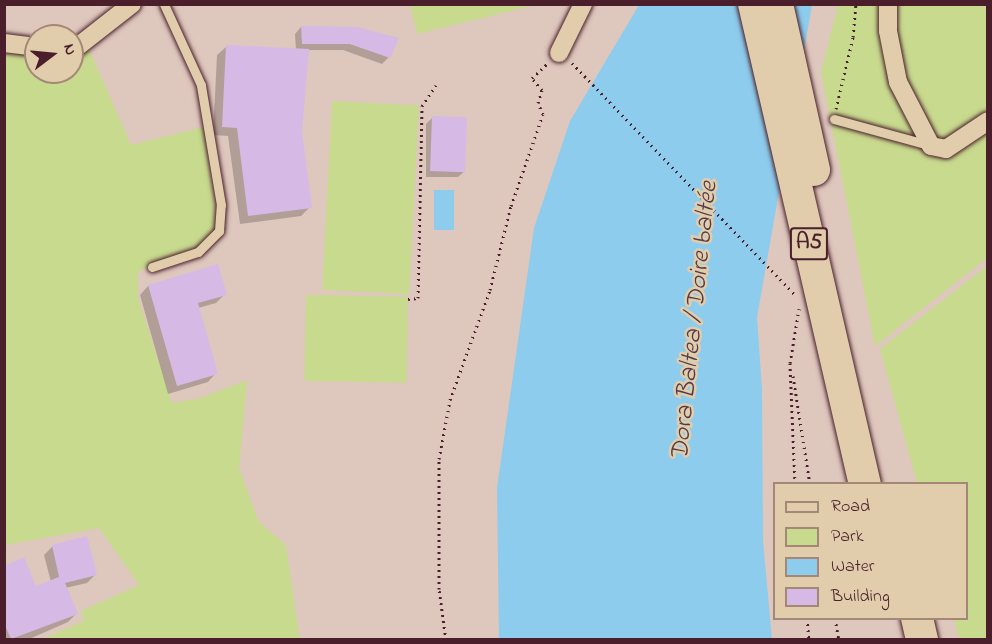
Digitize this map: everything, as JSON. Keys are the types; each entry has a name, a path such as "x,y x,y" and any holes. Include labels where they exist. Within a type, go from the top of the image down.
{"highway":[{"name":"A5","path":"754,4 865,482"},
{"name":"A5","path":"777,4 886,482"},
{"path":"896,620 901,639"},
{"path":"917,620 922,639"}],"street":[{"path":"84,42 132,4"},
{"path":"564,56 583,4"},
{"path":"888,4 888,31 898,82 932,146 946,149 987,121"},
{"path":"4,44 24,46"}],"lane":[{"path":"152,267 198,252 219,231 221,205 201,85 164,4"},
{"path":"834,119 932,146"}],"path":[{"path":"834,119 853,37 856,4"},
{"path":"446,639 439,589 439,459 450,400 490,290 511,206 543,114 538,103 542,90 532,78 564,56 789,288"},
{"path":"408,299 418,298 422,106 436,85"},
{"path":"795,482 790,363 801,301"},
{"path":"790,363 810,482"},
{"path":"807,620 809,639"},
{"path":"835,620 839,639"}],"green space":[{"path":"410,4 535,4 535,5 417,34"},
{"path":"838,5 987,5 987,258 875,346 821,72"},
{"path":"89,49 131,145 204,127 218,222 209,241 138,272 138,298 172,403 201,398 247,380 239,468 259,522 286,545 300,640 42,639 84,621 81,611 139,585 99,528 5,545 5,50 24,55 24,84 84,84 84,51"},
{"path":"332,101 419,106 409,294 322,290"},
{"path":"987,266 987,639 959,639 954,620 968,620 968,482 917,482 880,349"},
{"path":"306,295 408,297 406,383 304,381"}],"water":[{"name":"Dora Baltea / Doire baltée","path":"639,5 812,5 757,317 762,390 763,541 772,639 499,640 497,488 534,228 570,121"},
{"path":"434,190 454,190 454,230 434,230"}],"building":[{"path":"301,26 357,27 399,38 390,58 350,44 302,44"},
{"path":"226,45 309,49 302,131 312,208 248,216 237,128 222,127"},
{"path":"432,116 467,117 465,172 430,171"},
{"path":"218,264 227,295 198,303 218,374 177,386 148,285"},
{"path":"87,536 97,575 65,583 78,614 11,639 4,623 4,566 24,557 36,586 59,577 52,545"}]}
